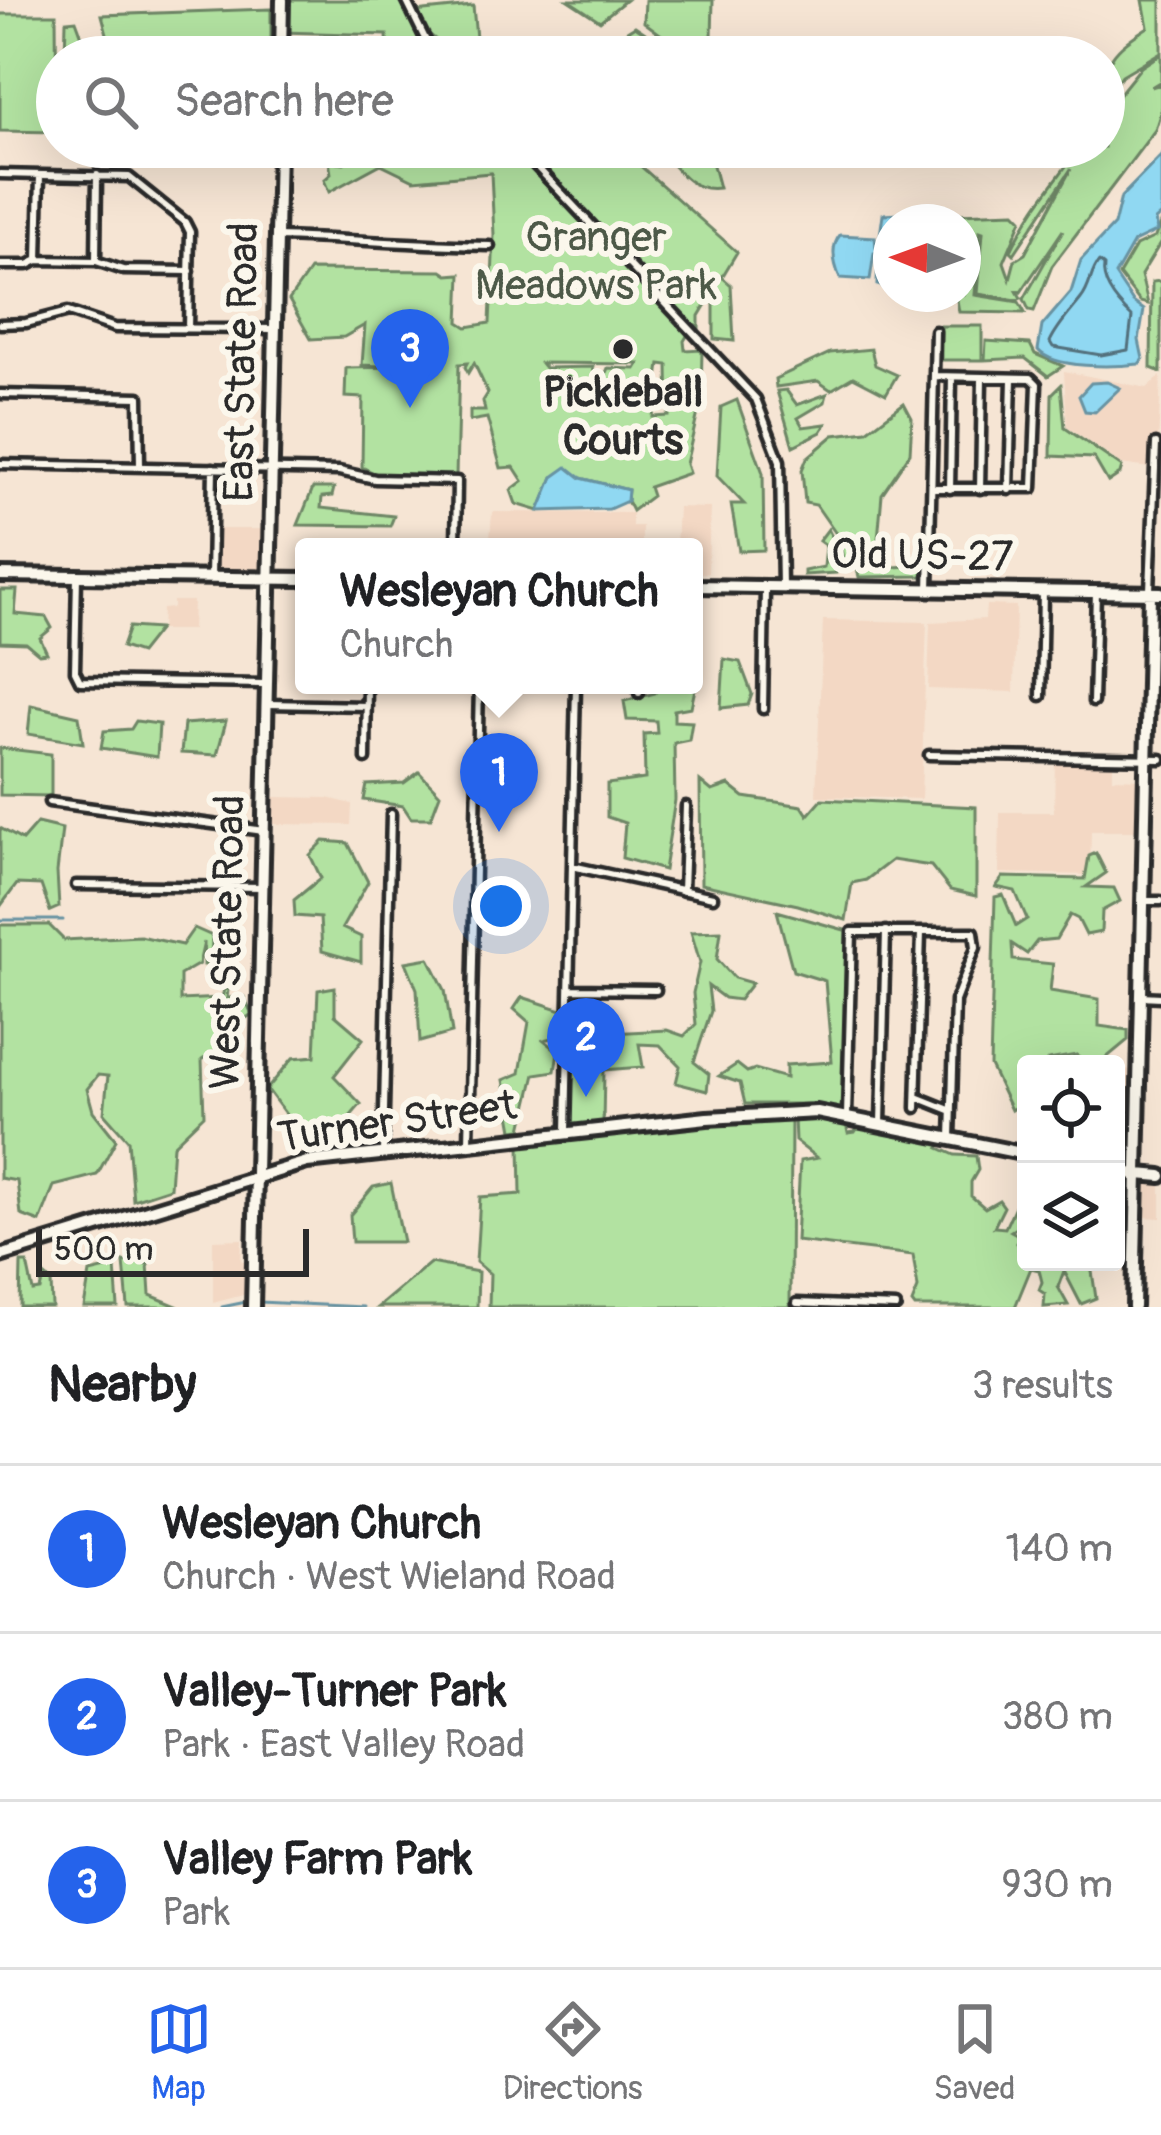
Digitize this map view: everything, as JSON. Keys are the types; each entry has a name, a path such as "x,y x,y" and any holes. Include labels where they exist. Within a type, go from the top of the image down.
{"street":[{"path":"281,36 282,0"},
{"path":"406,0 424,36"},
{"name":"East State Road","path":"270,578 279,168"},
{"path":"538,168 756,399 780,460 782,586"},
{"path":"0,174 134,179 185,222 190,238 188,328"},
{"path":"38,260 40,175"},
{"path":"96,261 97,175"},
{"path":"278,238 490,246"},
{"path":"0,265 96,261 123,270 190,271"},
{"path":"0,324 68,312 109,327 275,329"},
{"path":"929,590 935,331"},
{"path":"932,488 1028,490 1035,485 1035,380 934,376"},
{"path":"950,489 952,377"},
{"path":"980,489 982,377"},
{"path":"1010,490 1012,378"},
{"path":"0,394 139,397 140,466"},
{"path":"1134,1307 1146,759 1154,667 1156,444"},
{"path":"0,464 272,470 457,481 456,538"},
{"path":"211,578 213,468"},
{"path":"0,574 295,579"},
{"path":"77,576 78,679 268,684"},
{"name":"West State Road","path":"253,1307 270,578"},
{"name":"Old US-27","path":"703,586 1155,594"},
{"path":"763,709 765,586"},
{"path":"1041,696 1043,591"},
{"path":"1093,702 1096,592"},
{"path":"366,759 367,694"},
{"path":"469,1143 479,694"},
{"path":"566,1132 575,694"},
{"path":"267,704 367,706"},
{"path":"929,755 1161,759"},
{"path":"50,802 264,831"},
{"path":"683,891 686,806"},
{"path":"383,1152 392,814"},
{"path":"1144,843 1161,843"},
{"path":"572,866 712,897"},
{"path":"76,885 263,887"},
{"path":"1142,901 1161,902"},
{"path":"847,1116 853,931 976,934 976,947 955,1001 952,1138"},
{"path":"881,1123 886,931"},
{"path":"916,1108 921,932"},
{"path":"569,989 656,990"},
{"path":"1140,996 1161,997"},
{"path":"917,1097 952,1111"},
{"name":"Turner Street","path":"0,1256 316,1160 566,1132 766,1113 847,1116 1017,1152"},
{"path":"1125,1174 1161,1176"},
{"path":"797,1304 895,1307"}],"shaded area":[{"path":"1064,371 1147,388 1161,376 1157,469 1121,464 1067,427"},
{"path":"678,507 710,508 708,573 703,573 703,538 676,538"},
{"path":"492,512 632,513 632,526 642,526 642,538 490,538"},
{"path":"214,529 268,529 267,573 214,571"},
{"path":"173,601 193,601 192,630 161,630 162,609 173,608"},
{"path":"986,605 1016,606 1014,692 928,689 930,622 985,619"},
{"path":"823,620 927,622 921,799 816,796"},
{"path":"1055,760 1113,761 1113,778 1142,779 1141,831 1091,831 1090,875 999,873 1000,812 1054,812"},
{"path":"273,797 328,798 352,804 351,825 272,824"},
{"path":"1136,1069 1135,1127 1125,1125 1125,1070"},
{"path":"1161,1182 1161,1218 1145,1217 1141,1186"},
{"path":"242,1239 241,1260 249,1265 247,1294 213,1303 213,1240"}],"green space":[{"path":"282,0 406,0 424,36 387,36 281,32"},
{"path":"568,0 626,0 600,21"},
{"path":"645,0 713,0 712,36 663,36 644,22"},
{"path":"1143,0 1161,0 1161,52 1125,73 1125,43 1148,27"},
{"path":"473,6 476,36 431,36 414,12"},
{"path":"271,9 271,36 108,36 102,15"},
{"path":"0,14 56,14 56,36 36,36 36,132 0,131"},
{"path":"76,20 82,36 66,36 66,21"},
{"path":"635,26 650,36 629,36 627,31"},
{"path":"1161,54 1161,81 1151,87 1161,84 1155,130 1052,266 1034,311 1024,299 1063,230 1021,292 1017,291 1021,298 981,294 981,213 1015,212 1022,219 1004,262 1010,279 1015,260 1025,254 1071,169 1014,254 1011,251 1065,168 1125,168 1125,87 1141,67"},
{"path":"330,168 374,168 329,192 324,180"},
{"name":"Granger Meadows Park","path":"389,168 643,168 737,252 722,277 731,285 734,341 714,339 714,291 699,316 699,327 694,324 684,341 685,350 702,349 701,400 686,464 689,473 649,487 652,496 632,511 628,490 581,478 553,477 539,511 516,504 511,490 523,481 514,467 501,468 487,418 470,421 470,411 485,411 483,401 488,393 474,363 468,373 467,363 459,364 456,477 374,473 362,467 363,398 345,397 346,368 398,367 362,365 365,325 344,337 311,339 289,300 310,270 442,271 461,274 459,322 467,327 490,323 491,173 414,180","holes":["541,363 638,364 636,369 608,368 598,392 593,367 545,368","660,364 668,365 669,416 653,417"]},
{"path":"714,168 719,188 699,186 677,170"},
{"path":"1161,221 1161,242 1141,275 1148,304 1140,302 1119,275 1136,246 1155,237"},
{"path":"1161,281 1161,372 1151,368 1152,282"},
{"path":"981,296 1019,302 1025,313 959,312 981,312"},
{"path":"941,326 982,326 982,360 941,360"},
{"path":"986,341 1030,344 1035,354 1063,366 1048,376 1025,358 985,360"},
{"path":"871,349 875,365 897,375 886,394 853,377 831,390 818,381 776,387 775,379 830,353"},
{"path":"1061,385 1065,428 1122,467 1108,482 1094,458 1051,456 1052,394"},
{"path":"786,390 797,405 827,394 825,402 798,418 803,427 826,424 821,432 793,446 777,391"},
{"path":"737,400 763,473 764,550 739,551 731,504 744,504 717,476 721,407"},
{"path":"904,403 912,418 910,453 882,494 876,562 866,567 844,565 839,538 816,505 805,503 802,470 807,458 834,435 867,431"},
{"path":"313,488 334,488 332,496 322,497 321,508 394,516 390,526 298,525"},
{"path":"828,529 837,547 836,573 804,575 804,571 824,567 826,546 819,541"},
{"path":"922,551 928,552 923,576 859,577 857,569 911,566"},
{"path":"0,590 17,590 15,614 46,617 52,628 40,638 47,653 39,654 26,643 0,642"},
{"path":"129,627 159,629 140,653 122,647"},
{"path":"724,659 740,662 752,694 748,705 721,708"},
{"path":"651,694 694,694 691,707 674,710 674,721 692,722 689,740 674,743 675,800 664,870 622,858 625,823 607,817 607,784 645,779 644,734 657,733 656,721 627,720 624,701"},
{"path":"31,705 79,716 83,743 28,734"},
{"path":"136,721 159,724 157,757 101,748 104,731 131,729"},
{"path":"226,721 217,755 181,753 184,724"},
{"path":"0,748 51,754 51,796 0,795"},
{"path":"419,772 440,794 431,818 411,818 403,806 364,800 367,785 404,783"},
{"path":"700,781 712,791 729,785 744,797 802,806 808,815 822,799 976,807 976,896 950,890 931,866 892,860 866,880 852,883 846,920 701,884"},
{"path":"37,823 62,829 59,907 50,911 41,885 17,884 0,907 0,828 22,840"},
{"path":"324,841 348,843 368,882 342,928 361,937 361,962 322,951 320,918 295,916 294,900 321,878 310,855"},
{"path":"1096,853 1106,873 1086,887 1114,888 1120,901 1102,911 1101,932 1086,935 1078,919 1070,915 1056,939 1037,941 1027,954 1012,944 1013,960 1053,964 1050,991 1099,999 1099,1026 1128,1030 1128,1040 1110,1055 1017,1055 1017,1106 1011,1110 990,1066 995,897 1003,895 1016,926 1027,919 1015,891 996,887 1003,877 1085,879 1089,856"},
{"path":"777,911 848,931 842,1111 808,1104 745,1104 740,1083 719,1076 737,1064 747,1072 755,1069 786,1078 786,1065 832,1062 825,981 793,971"},
{"path":"0,925 49,925 64,940 140,936 182,945 194,928 212,936 211,965 204,965 204,942 199,964 180,975 180,1000 222,998 224,989 227,998 244,997 252,1014 225,1033 231,1040 202,1060 204,1115 173,1145 170,1188 133,1200 128,1140 104,1113 108,1076 98,1075 87,1089 93,1111 116,1140 97,1175 54,1186 40,1222 21,1215 17,1181 0,1178"},
{"path":"721,931 717,959 734,978 752,983 739,1000 724,998 708,986 711,1011 694,1062 709,1074 707,1091 676,1083 680,1066 660,1045 639,1044 643,1067 604,1070 603,1125 569,1127 573,1035 667,1030 684,1036 696,1024 693,993 700,962 691,932"},
{"path":"429,958 445,990 452,1033 420,1042 417,989 406,962"},
{"path":"335,987 335,1015 363,1039 334,1076 361,1104 336,1133 295,1127 267,1089 293,1058 315,1056 318,990"},
{"path":"522,997 562,1010 561,1036 544,1040 558,1051 555,1071 535,1074 522,1129 513,1130 504,1080 520,1073 529,1022 514,1009"},
{"path":"791,1116 790,1307 489,1307 490,1274 476,1262 480,1197 521,1194 520,1144"},
{"path":"794,1117 846,1124 848,1133 859,1125 943,1143 939,1148 955,1155 976,1156 978,1170 971,1182 971,1196 985,1208 999,1200 1004,1207 994,1227 1005,1228 1017,1206 1017,1227 1011,1231 1017,1234 1017,1271 1030,1271 1015,1307 915,1307 918,1288 913,1255 796,1241 800,1161 817,1158 795,1141"},
{"path":"391,1183 403,1242 352,1242 350,1215 373,1187"},
{"path":"124,1262 148,1264 150,1295 179,1307 128,1307"},
{"path":"21,1263 27,1263 33,1291 40,1290 44,1275 51,1281 52,1307 20,1307"},
{"path":"430,1263 478,1272 477,1307 378,1307"},
{"path":"115,1267 118,1307 84,1307 90,1273"},
{"path":"1039,1271 1064,1271 1058,1287 1068,1305 1044,1307 1045,1294 1039,1290"},
{"path":"1064,1271 1092,1271 1096,1298 1081,1304"}],"water":[{"path":"1161,156 1157,231 1134,242 1115,275 1144,310 1139,340 1143,359 1139,364 1100,366 1046,356 1038,350 1042,326 1071,292 1081,260 1114,225 1121,197"},
{"path":"840,235 873,237 870,280 840,278 834,256"},
{"path":"1107,382 1120,388 1095,412 1085,411 1079,396 1091,383"},
{"path":"567,467 581,478 628,490 627,501 609,509 539,511 553,477"}],"waterway":[{"path":"0,920 63,920"},
{"path":"222,1307 246,1302"},
{"path":"259,1302 363,1307"}],"place":[{"name":"Pickleball Courts","path":"623,349"},
{"name":"Valley Farm Park","path":"410,408"},
{"name":"Wesleyan Church","path":"499,832"},
{"name":"Valley-Turner Park","path":"586,1097"}]}
